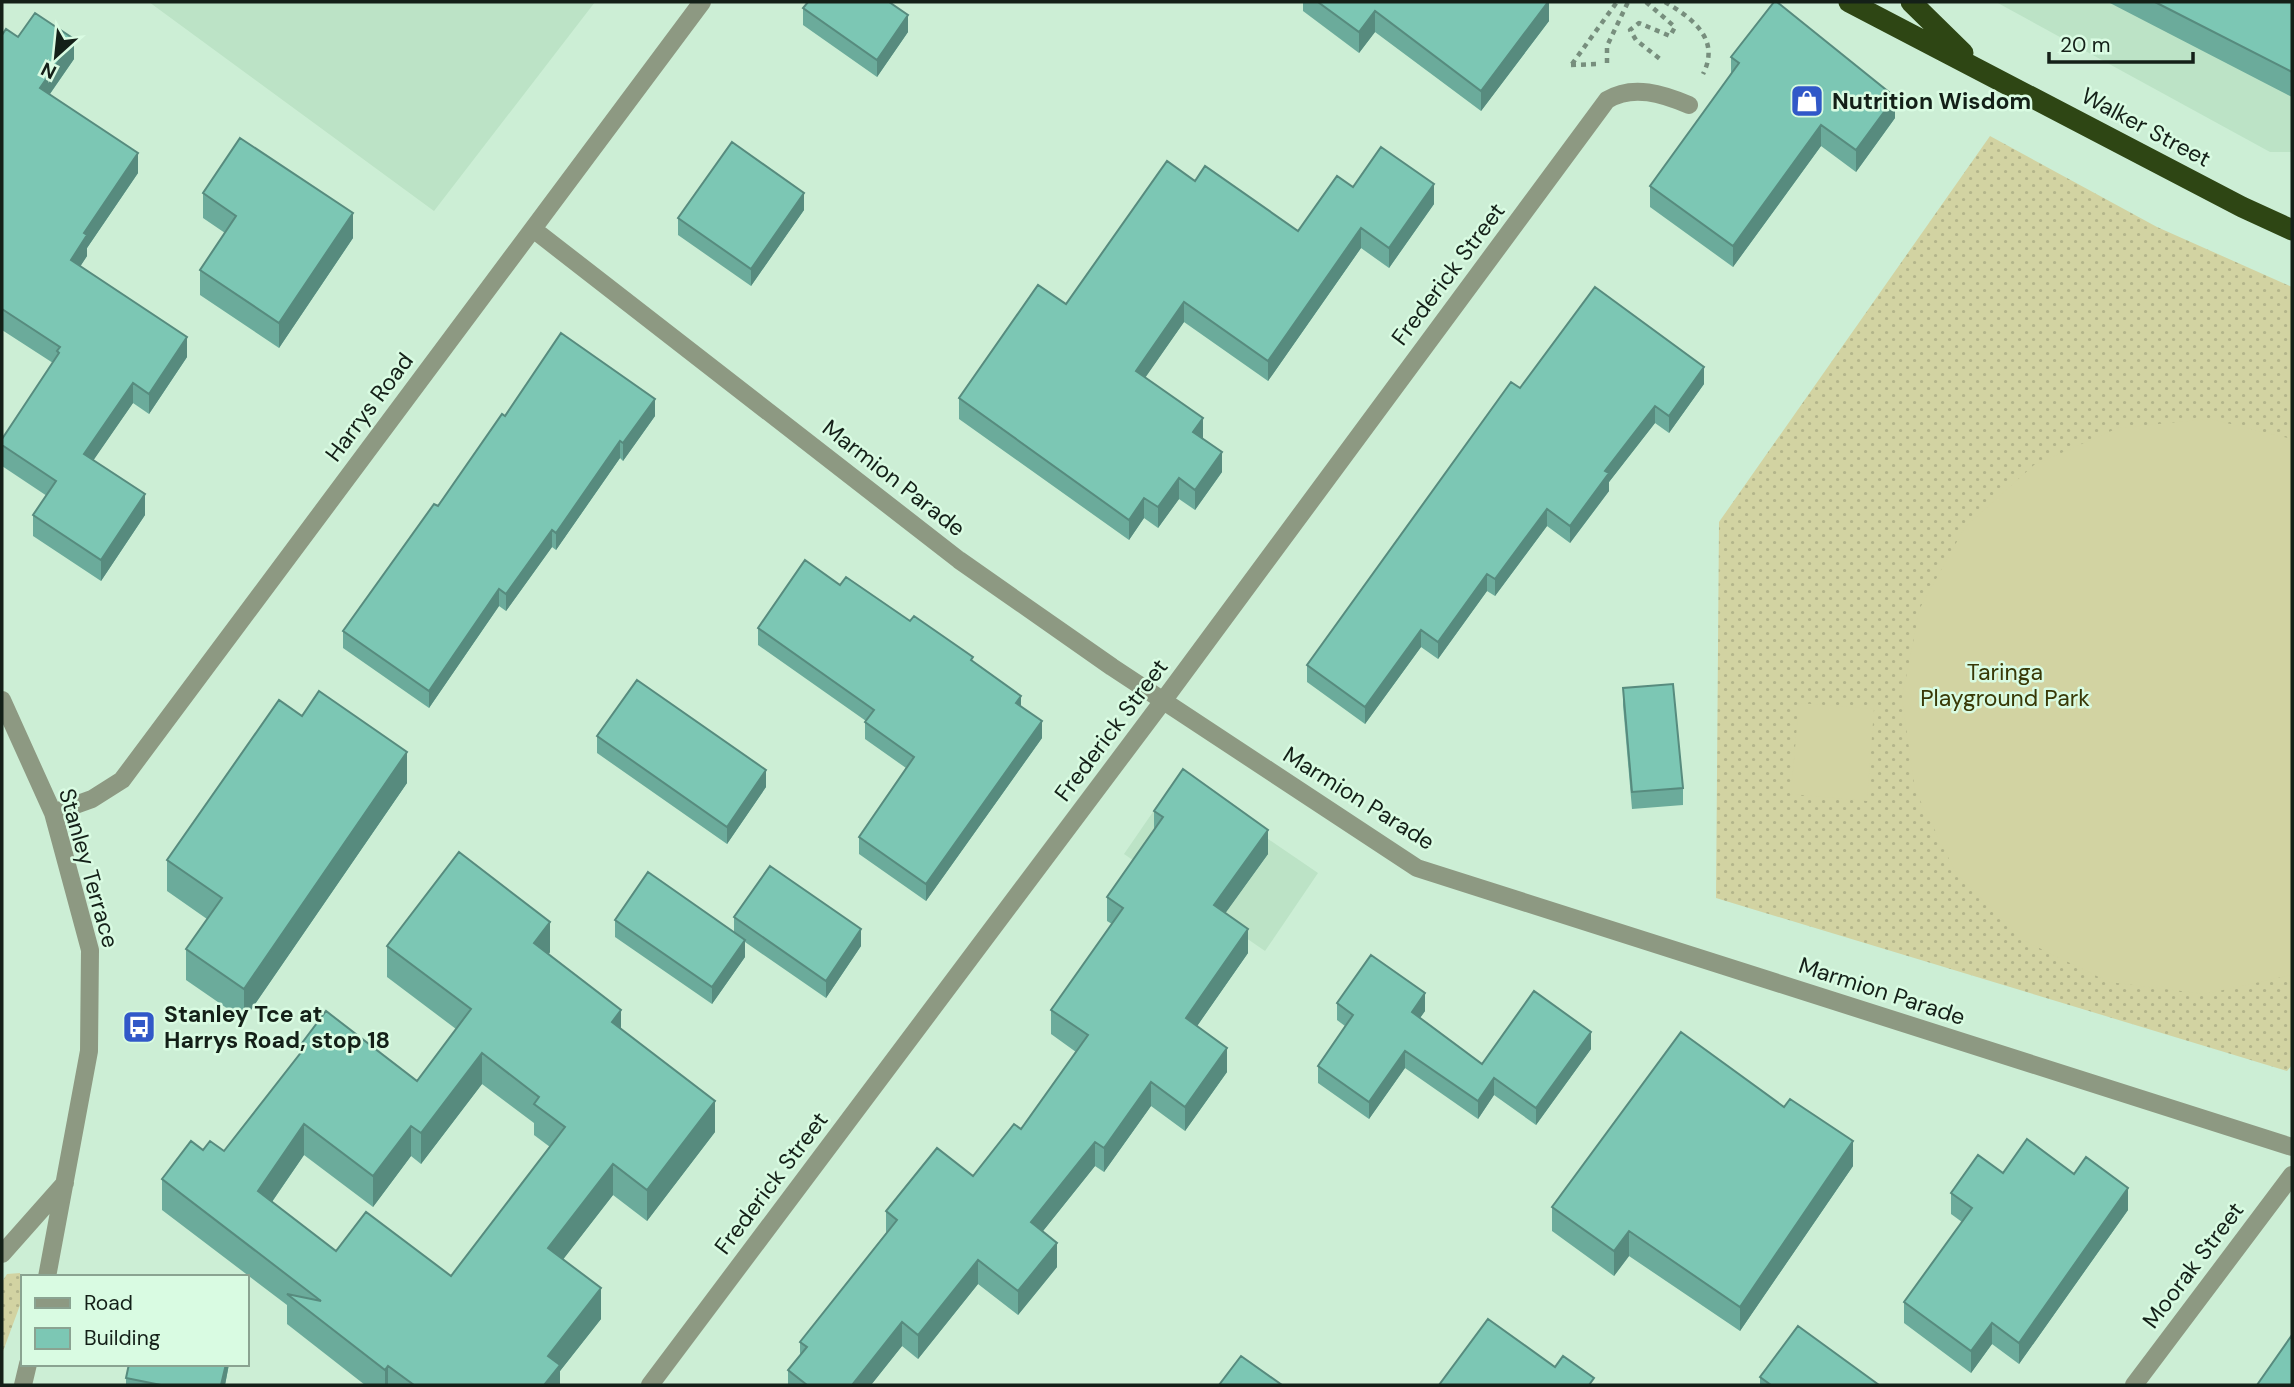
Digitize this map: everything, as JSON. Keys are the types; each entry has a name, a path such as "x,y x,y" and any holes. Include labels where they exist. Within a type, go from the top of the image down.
{"highway":[{"name":"Walker Street","path":"1849,2 2230,201 2292,230"},
{"path":"1911,2 1977,67"}],"street":[{"name":"Harrys Road","path":"53,813 92,799 122,780 702,2"},
{"name":"Frederick Street","path":"650,1385 1163,701 1607,100 1616,95 1651,92 1689,105"},
{"name":"Marmion Parade","path":"533,229 960,559 1163,701 1417,868 2292,1147"},
{"name":"Stanley Terrace","path":"2,700 53,813 90,950 89,1051 47,1275"},
{"name":"Moorak Street","path":"2134,1385 2292,1175"},
{"path":"2,1254 67,1181"},
{"path":"23,1385 28,1366"}],"path":[{"path":"1609,65 1571,65 1617,2"},
{"path":"1646,2 1675,27 1670,36 1639,23 1630,30 1636,40 1660,59 1656,68"},
{"path":"1665,2 1688,18 1706,37 1709,60 1697,83"}],"shaded area":[{"path":"149,2 595,2 434,211"},
{"path":"1996,2 2292,2 2292,152 2270,152"},
{"path":"1177,777 1318,873 1265,951 1124,854"}],"green space":[{"name":"Taringa Playground Park","path":"1990,136 2157,227 2292,287 2292,1065 2287,1071 1716,898 1719,522"},
{"path":"2210,419 2292,439 2292,975 2205,994 2109,982 2021,939 1956,873 1915,790 1902,698 1920,608 1965,527 2034,465 2118,428"},
{"path":"1799,703 1874,709 1867,801 1791,794"},
{"path":"20,1273 21,1302 2,1354 2,1282 7,1274"}],"building":[{"path":"808,2 889,2 908,15 877,60 803,8"},
{"path":"1318,2 1548,2 1481,91 1375,11 1359,32"},
{"path":"1774,2 1895,97 1856,150 1821,125 1733,246 1650,186 1739,63 1731,57"},
{"path":"2155,2 2292,2 2292,72"},
{"path":"35,13 74,39 40,88 138,153 84,233 87,235 71,260 187,337 149,394 133,383 84,454 145,494 101,560 33,515 56,481 2,445 2,439 59,353 57,351 60,347 2,309 2,35 6,29 18,37"},
{"path":"240,138 353,213 279,323 200,270 236,216 203,193"},
{"path":"732,142 804,193 751,269 678,218"},
{"path":"1381,147 1434,184 1389,248 1361,228 1268,361 1184,302 1136,371 1203,418 1193,432 1222,452 1195,490 1179,478 1158,507 1144,498 1129,520 959,398 1038,285 1066,304 1167,161 1195,181 1205,166 1298,231 1337,176 1353,187"},
{"path":"1595,287 1704,367 1669,416 1655,406 1605,471 1609,473 1570,526 1547,509 1495,579 1487,574 1438,642 1421,630 1365,707 1307,665 1511,382 1520,388"},
{"path":"561,333 655,399 623,443 620,441 556,533 552,530 506,594 499,589 429,691 343,631 434,504 438,506 502,414 505,416"},
{"path":"805,560 840,585 846,577 910,621 914,616 973,657 971,660 1021,696 1016,703 1042,721 926,884 859,837 914,757 865,722 874,710 758,628"},
{"path":"637,680 766,770 727,827 597,736"},
{"path":"1673,684 1683,788 1632,792 1623,688"},
{"path":"319,691 407,752 244,989 186,949 222,898 167,860 279,700 302,716"},
{"path":"1183,769 1268,830 1214,905 1248,929 1186,1018 1227,1048 1185,1107 1151,1082 1104,1148 1095,1142 1031,1222 1057,1243 1018,1291 978,1260 918,1335 902,1322 852,1385 807,1385 788,1370 807,1347 800,1342 897,1220 886,1211 937,1148 973,1176 1014,1124 1021,1129 1088,1035 1051,1010 1123,908 1107,897 1163,817 1154,811"},
{"path":"459,852 550,922 534,943 621,1010 612,1022 715,1101 647,1190 613,1164 548,1248 601,1288 548,1356 560,1365 544,1385 414,1385 388,1366 385,1370 287,1294 321,1301 162,1179 191,1141 203,1150 210,1141 224,1151 306,1046 302,1043 326,1011 417,1081 471,1009 387,946","holes":["482,1053 539,1097 534,1104 565,1127 451,1276 366,1212 336,1251 258,1191 304,1124 373,1176 411,1126 421,1133"]},
{"path":"770,866 861,929 826,981 734,917"},
{"path":"648,872 745,940 712,987 615,920"},
{"path":"1371,955 1425,993 1412,1012 1482,1064 1534,991 1591,1032 1536,1108 1494,1078 1478,1101 1405,1051 1369,1102 1318,1066 1353,1015 1337,1003"},
{"path":"1681,1032 1784,1107 1790,1099 1853,1141 1740,1307 1629,1231 1614,1251 1552,1207"},
{"path":"2027,1139 2074,1174 2086,1157 2128,1188 2019,1343 1992,1323 1971,1351 1904,1302 1972,1208 1951,1193 1978,1155 2003,1173"},
{"path":"1488,1319 1555,1367 1563,1356 1594,1378 1589,1385 1439,1385"},
{"path":"1798,1326 1879,1385 1771,1385 1760,1377"},
{"path":"2292,1335 2292,1385 2257,1385"},
{"path":"1241,1356 1282,1385 1219,1385"},
{"path":"129,1366 226,1366 221,1385 161,1385 126,1378"}],"place":[{"name":"Nutrition Wisdom","path":"1807,101"},
{"name":"Stanley Tce at Harrys Road, stop 18","path":"139,1027"}]}
